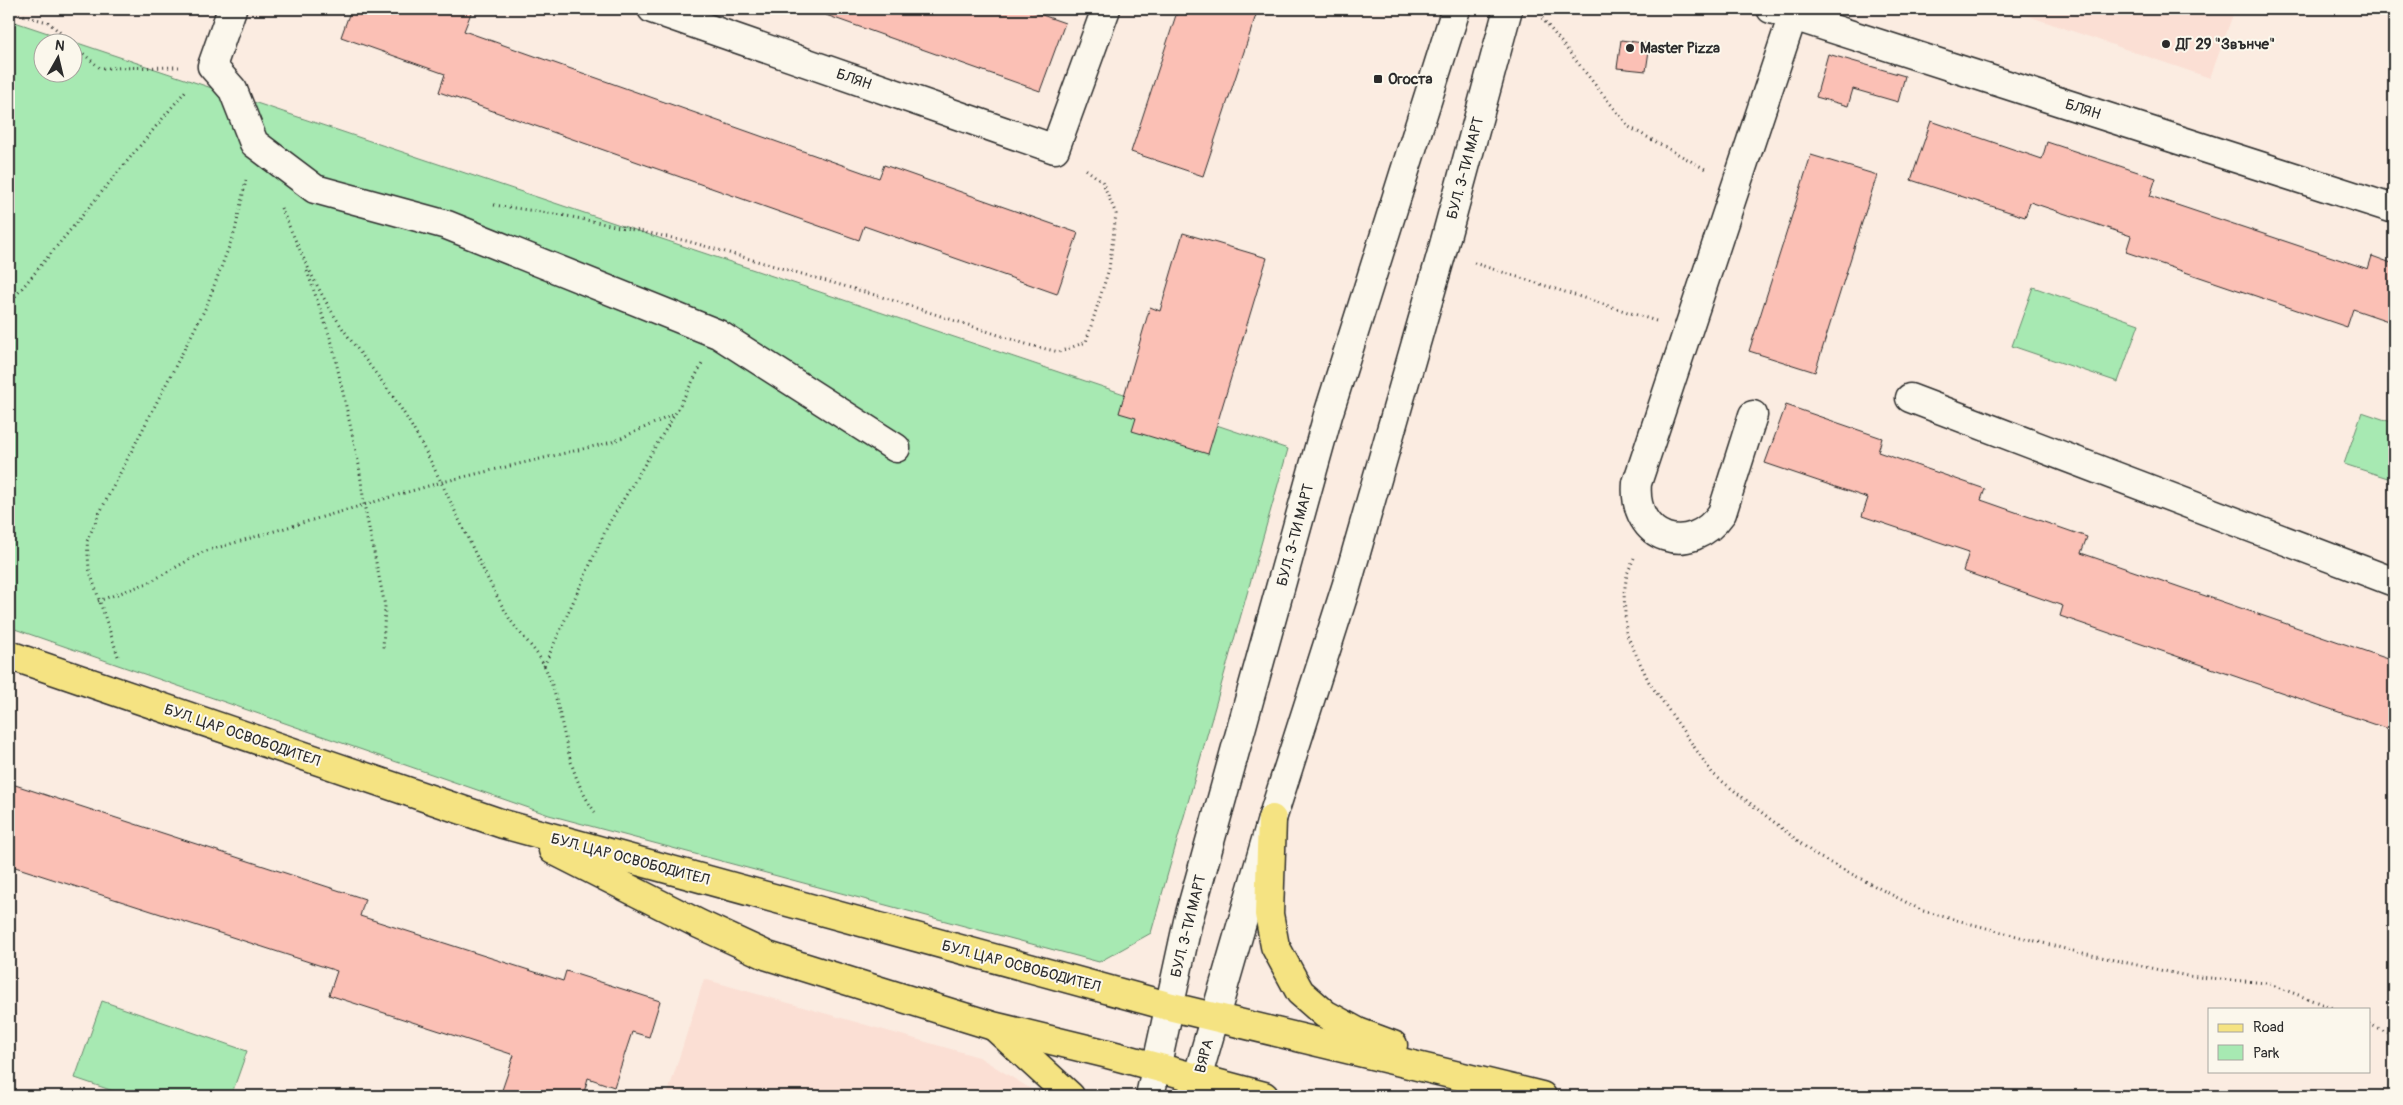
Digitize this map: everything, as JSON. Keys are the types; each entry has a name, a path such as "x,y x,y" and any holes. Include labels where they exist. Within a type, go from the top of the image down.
{"main road":[{"name":"БУЛ. ЦАР ОСВОБОДИТЕЛ","path":"9,655 503,824 1168,1006 1542,1096"},
{"path":"1272,819 1269,914 1275,946 1300,992 1325,1014 1358,1032 1488,1083"},
{"name":"БУЛ. ЦАР ОСВОБОДИТЕЛ","path":"503,824 699,924 768,956 993,1026 1108,1054 1156,1068 1195,1088 1264,1096"},
{"path":"993,1026 1070,1096"}],"street":[{"path":"232,9 212,66 233,90 254,142 315,189 447,226 718,334 896,448"},
{"name":"БЛЯН","path":"652,9 1055,149"},
{"path":"1055,149 1106,9"},
{"name":"БУЛ. 3-ТИ МАРТ","path":"1156,1068 1188,921 1328,415 1456,9"},
{"name":"БУЛ. 3-ТИ МАРТ","path":"1214,1016 1272,819 1347,584 1442,252 1508,9"},
{"path":"1753,415 1722,513 1714,524 1703,533 1690,538 1675,539 1660,534 1648,525 1638,506 1637,483 1736,186 1782,12"},
{"name":"БЛЯН","path":"1782,12 2394,209"},
{"path":"1910,398 2394,582"},
{"name":"ВЯРА","path":"1195,1088 1214,1016"},
{"path":"1150,1096 1156,1068"}],"path":[{"path":"9,12 48,22 59,32"},
{"path":"1541,16 1629,128 1736,186"},
{"path":"82,52 100,68 212,66"},
{"path":"9,304 180,95 212,66"},
{"path":"134,698 98,601 89,569 87,542 99,514 206,307 235,231 254,142"},
{"path":"491,204 562,215 686,241 889,299 1029,345 1059,352 1086,342 1109,268 1116,214 1102,181 1055,149"},
{"path":"280,203 305,263 332,343 359,465 364,504 386,606 383,649"},
{"path":"1442,252 1687,332"},
{"path":"305,263 340,325 405,415 442,482 506,613 544,666 558,710 568,756 584,796 628,858"},
{"path":"544,666 608,525 675,414 718,334"},
{"path":"98,601 148,583 203,552 442,482 612,442 675,414"},
{"path":"1648,525 1627,574 1624,593 1626,633 1649,682 1713,774 1817,856 1924,911 2069,950 2187,976 2267,983 2332,1008"},
{"path":"2370,1024 2394,1035"}],"shaded area":[{"name":"ДГ 29 \"Звънче\"","path":"2008,9 2235,9 2210,78"},
{"path":"704,979 979,1057 1031,1089 1037,1096 667,1096"}],"green space":[{"path":"9,20 45,32 32,32 32,82 82,82 82,44 1288,449 1151,933 1099,962 549,815 9,627"},
{"path":"2033,287 2139,324 2118,382 2012,346"},
{"path":"2362,412 2394,423 2394,480 2344,464"},
{"path":"102,1001 247,1051 231,1096 128,1096 75,1078"}],"building":[{"path":"351,9 460,9 471,13 464,31 879,178 884,165 1078,233 1057,294 864,226 859,240 439,92 445,74 341,37"},
{"path":"828,9 1025,9 1065,23 1040,91 826,15"},
{"path":"1178,9 1258,9 1203,176 1131,152"},
{"path":"1621,40 1650,44 1646,71 1617,68"},
{"path":"1828,54 1905,76 1898,102 1853,89 1848,106 1816,97"},
{"path":"1931,121 2042,159 2047,142 2156,178 2150,196 2368,269 2372,256 2394,264 2394,323 2353,309 2347,327 2126,252 2131,236 2030,202 2025,217 1911,180"},
{"path":"1811,155 1877,175 1815,372 1749,351"},
{"path":"1183,233 1267,258 1208,454 1132,431 1136,418 1119,413 1150,307 1160,311"},
{"path":"1786,405 1882,438 1878,452 1985,489 1981,500 2087,537 2081,553 2394,661 2394,731 2060,616 2063,606 1963,571 1969,552 1862,516 1868,498 1765,463"},
{"path":"9,783 365,899 360,916 563,981 566,971 660,1001 649,1037 632,1032 614,1087 588,1078 583,1096 500,1096 514,1055 329,995 337,971 9,865"}],"place":[{"name":"ДГ 29 \"Звънче\"","path":"2166,44"},
{"name":"Master Pizza","path":"1630,48"},
{"name":"Огоста","path":"1378,79"}]}
